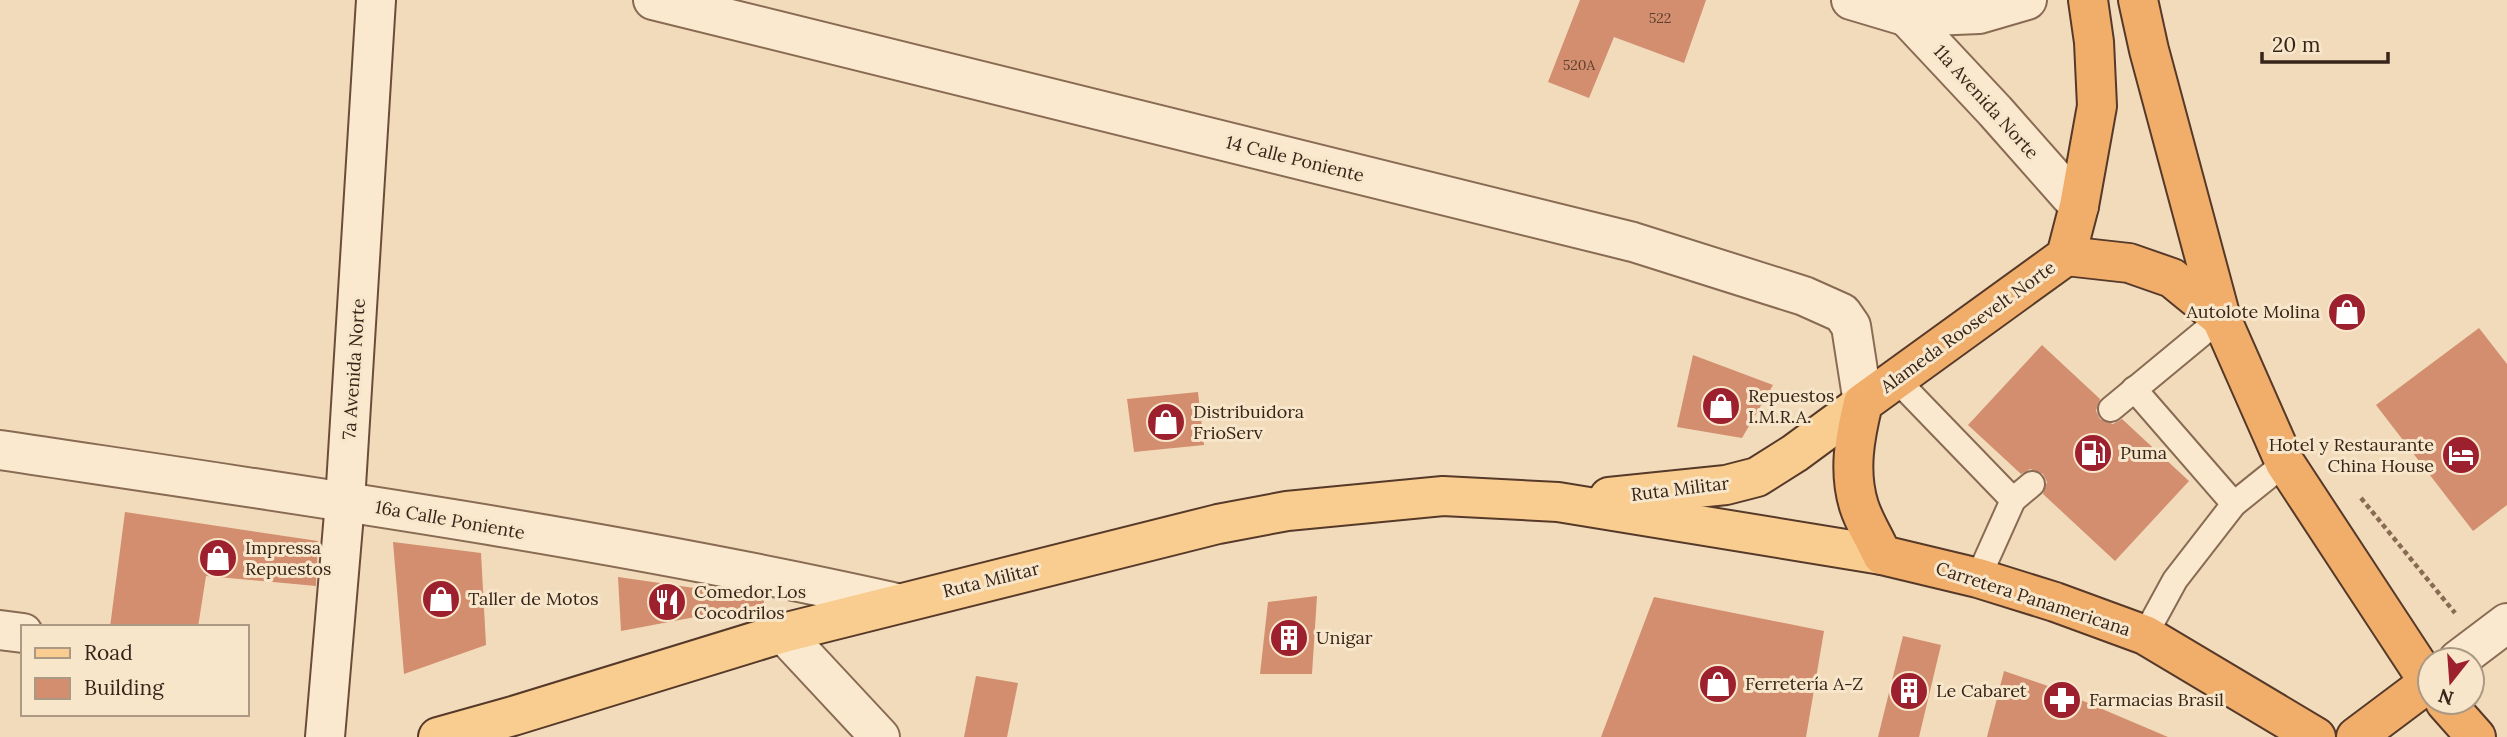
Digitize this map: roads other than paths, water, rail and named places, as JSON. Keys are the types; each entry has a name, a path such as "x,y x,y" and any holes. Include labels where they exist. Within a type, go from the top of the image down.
{"highway":[{"name":"Alameda Roosevelt Norte","path":"1863,403 2066,257 2079,206 2097,106 2094,42 2088,0"},
{"path":"2138,0 2152,64 2221,318 2285,463 2416,662"},
{"path":"2066,257 2129,263 2172,278 2221,318"},
{"path":"1863,403 1854,437 1853,475 1859,506 1882,555"},
{"name":"Carretera Panamericana","path":"1882,555 1978,578 2055,602 2145,635 2316,737"},
{"path":"2356,737 2416,699"},
{"path":"2458,716 2476,737"}],"main road":[{"name":"Ruta Militar","path":"1558,502 1726,485 1756,477 1795,453 1863,403"},
{"name":"Ruta Militar","path":"438,737 516,727 783,633 1218,524 1287,511 1443,496 1558,502 1882,555"}],"street":[{"name":"7a Avenida Norte","path":"325,737 345,502 376,0"},
{"name":"14 Calle Poniente","path":"653,0 1633,242 1804,296 1842,313 1851,326 1863,403"},
{"path":"1851,0 1900,9 1979,14 2027,0"},
{"name":"11a Avenida Norte","path":"1900,9 2079,206"},
{"name":"16a Calle Poniente","path":"0,450 345,502 766,574 897,603"},
{"path":"0,630 21,633"},
{"path":"783,633 880,737"}],"lane":[{"path":"2111,409 2221,318"},
{"path":"1896,379 2013,500"},
{"path":"2134,389 2234,504"},
{"path":"2145,635 2175,580 2234,504 2285,463"},
{"path":"1978,578 2013,500 2032,484"}],"place":[{"name":"Autolote Molina","path":"2347,312"},
{"name":"Repuestos I.M.R.A.","path":"1721,406"},
{"name":"Distribuidora FrioServ","path":"1166,422"},
{"name":"Puma","path":"2093,453"},
{"name":"Hotel y Restaurante China House","path":"2461,455"},
{"name":"Impressa Repuestos","path":"218,558"},
{"name":"Taller de Motos","path":"441,599"},
{"name":"Comedor Los Cocodrilos","path":"667,602"},
{"name":"Unigar","path":"1289,638"},
{"name":"Ferretería A-Z","path":"1718,684"},
{"name":"Le Cabaret","path":"1909,691"},
{"name":"Farmacias Brasil","path":"2062,700"}]}
